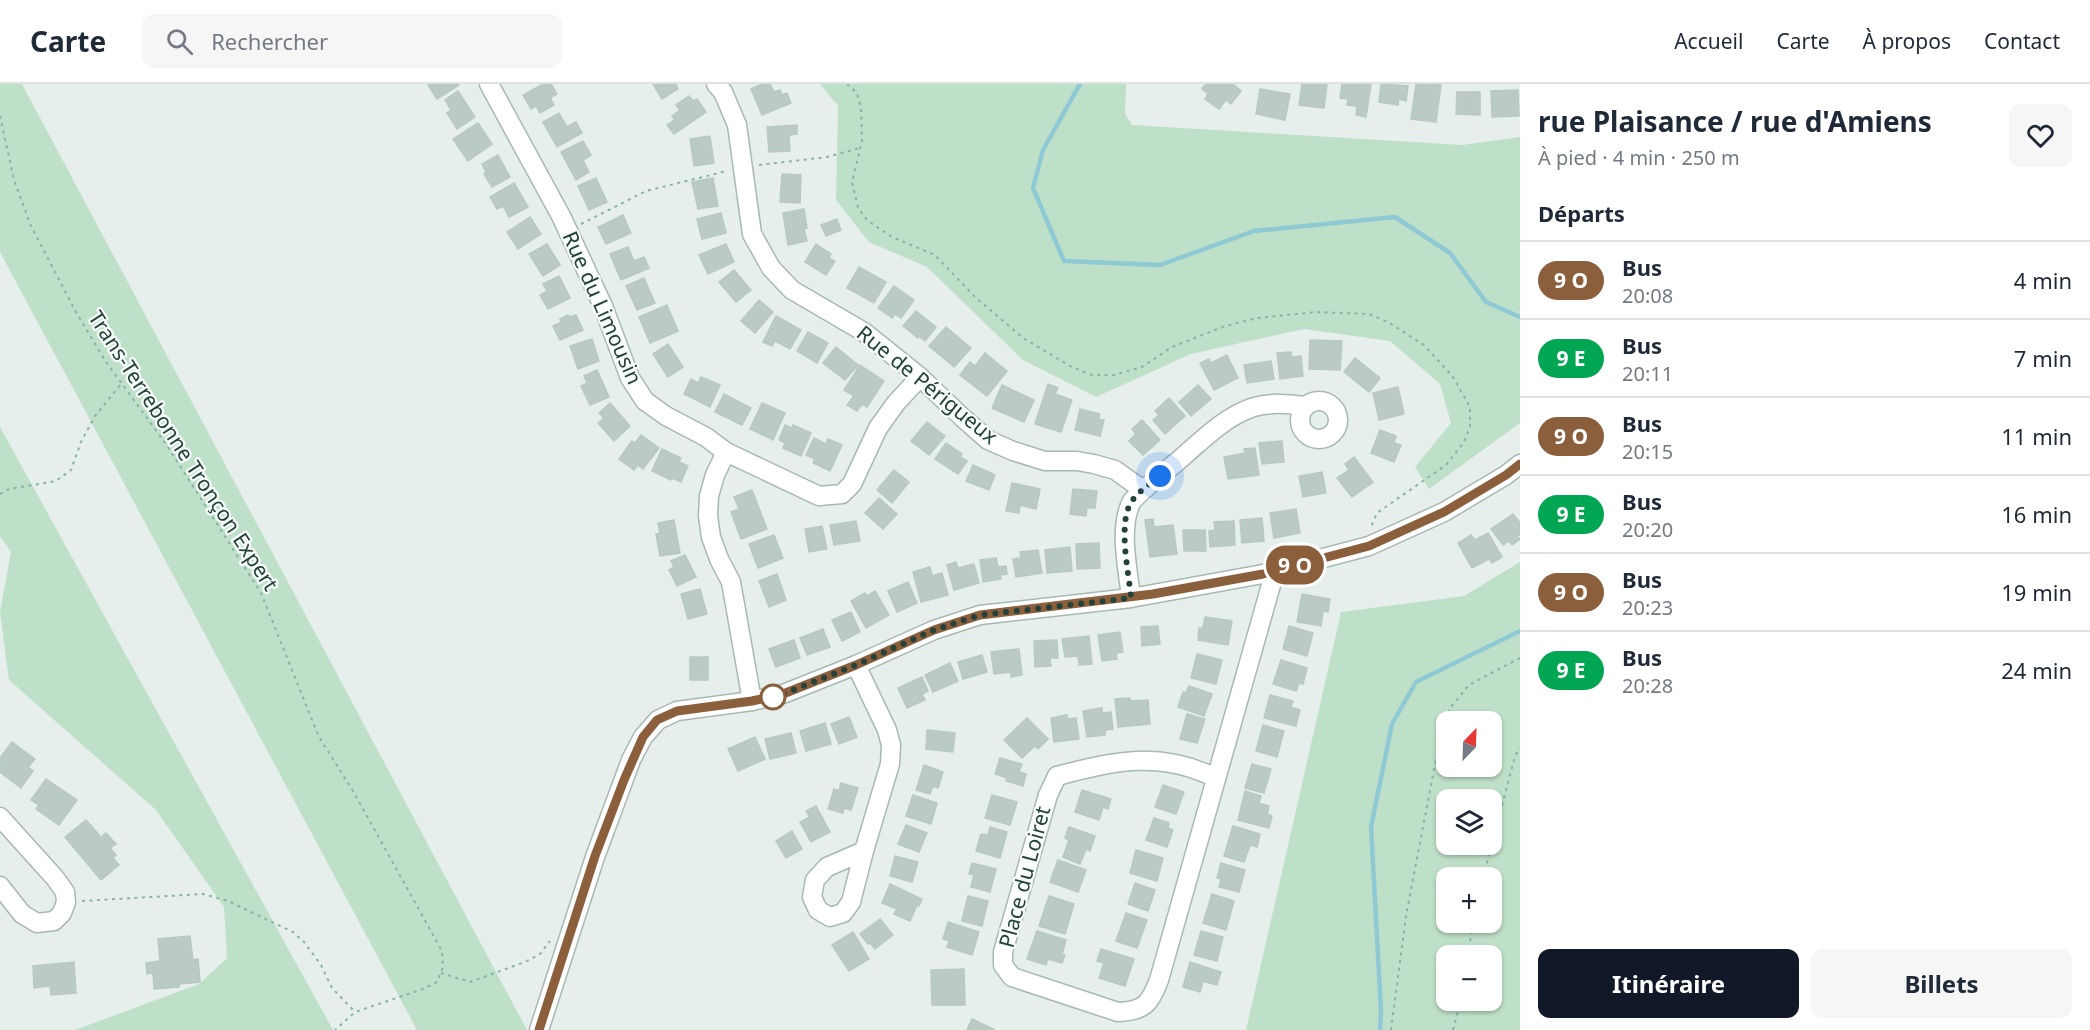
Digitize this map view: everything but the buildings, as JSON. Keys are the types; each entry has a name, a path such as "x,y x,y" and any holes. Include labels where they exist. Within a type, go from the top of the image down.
{"street":[{"name":"Rue du Limousin","path":"489,84 568,231 603,306 630,378 645,401 666,416 706,437 726,452 819,496 842,494 852,484 879,428 896,403 920,377"},
{"name":"Rue de Périgueux","path":"716,84 723,92 737,125 752,234 771,268 792,290 864,332 920,377 988,440 1045,461 1085,462 1115,470 1143,490"},
{"path":"1131,598 1125,526 1127,510 1132,501 1214,430 1240,413 1265,405 1305,406"},
{"path":"726,452 709,496 708,516 711,537 731,582 752,701"},
{"path":"539,1030 595,856 631,760 643,737 657,720 677,711 752,701 783,694 934,630 980,615 1131,598 1263,574 1369,546 1444,512 1506,475 1520,464"},
{"name":"Place du Loiret","path":"1216,778 1196,768 1171,763 1132,760 1118,761 1057,776 1048,795 1003,952 1003,965 1012,977 1118,1012 1142,1008 1153,996 1159,980 1275,571"},
{"path":"856,665 887,730 891,745 890,764 864,851"},
{"path":"0,817 55,878 65,892 66,902 62,913 54,921 37,923 22,914 0,886"}],"path":[{"path":"848,84 856,93 861,108 862,141 852,182 858,208 868,221 892,237 935,255 975,297 1023,338 1070,366 1092,375 1114,375 1142,367 1172,346 1226,326 1257,318 1316,312 1369,314 1388,322 1424,345 1453,377 1470,407 1470,427 1464,442 1446,465 1377,513 1370,529 1369,546"},
{"name":"Trans-Terrebonne Tronçon Expert","path":"0,116 14,180 31,226 76,312 122,383 166,444 261,593 319,737 353,791 442,951 441,973"},
{"path":"568,231 646,191 744,167 827,157 860,148"},
{"path":"0,494 9,489 56,481 71,470 81,442 95,416 122,383"},
{"path":"1391,1030 1406,916 1441,733 1450,708 1469,685 1520,658"},
{"path":"1486,867 1515,756 1520,748"},
{"path":"66,902 203,894 228,901 293,932 304,942 321,965 332,988 355,1012"},
{"path":"334,1030 355,1012 437,982 441,973 470,982 525,962 540,954 550,942 554,931"},
{"path":"1453,1030 1458,1011"}],"green space":[{"path":"0,84 22,84 527,1030 417,1030 0,252"},
{"path":"820,84 1126,84 1125,114 1132,125 1462,145 1520,137 1520,423 1429,489 1415,467 1451,423 1440,384 1390,341 1304,329 1191,354 1096,397 1023,360 927,267 869,242 836,200 838,106"},
{"path":"0,427 333,1030 75,1030 199,984 227,958 224,907 156,810 9,680 0,612 11,552 0,536"},
{"path":"1520,562 1520,1030 1246,1030 1341,612 1464,596"}],"waterway":[{"path":"1080,84 1043,150 1033,188 1064,261 1160,265 1254,231 1395,217 1450,253 1486,302 1520,317"},
{"path":"1380,1030 1381,1011 1371,827 1392,724 1416,682 1520,631"}],"bus line":[{"path":"539,1030 595,856 631,760 643,737 657,720 677,711 752,701 783,694 934,630 980,615 1131,598 1263,574 1369,546 1444,512 1506,475 1520,464"}],"route":[{"path":"773,697 768,698 856,665 934,630 980,615 1131,598 1125,526 1127,510 1132,501 1160,476"}]}
